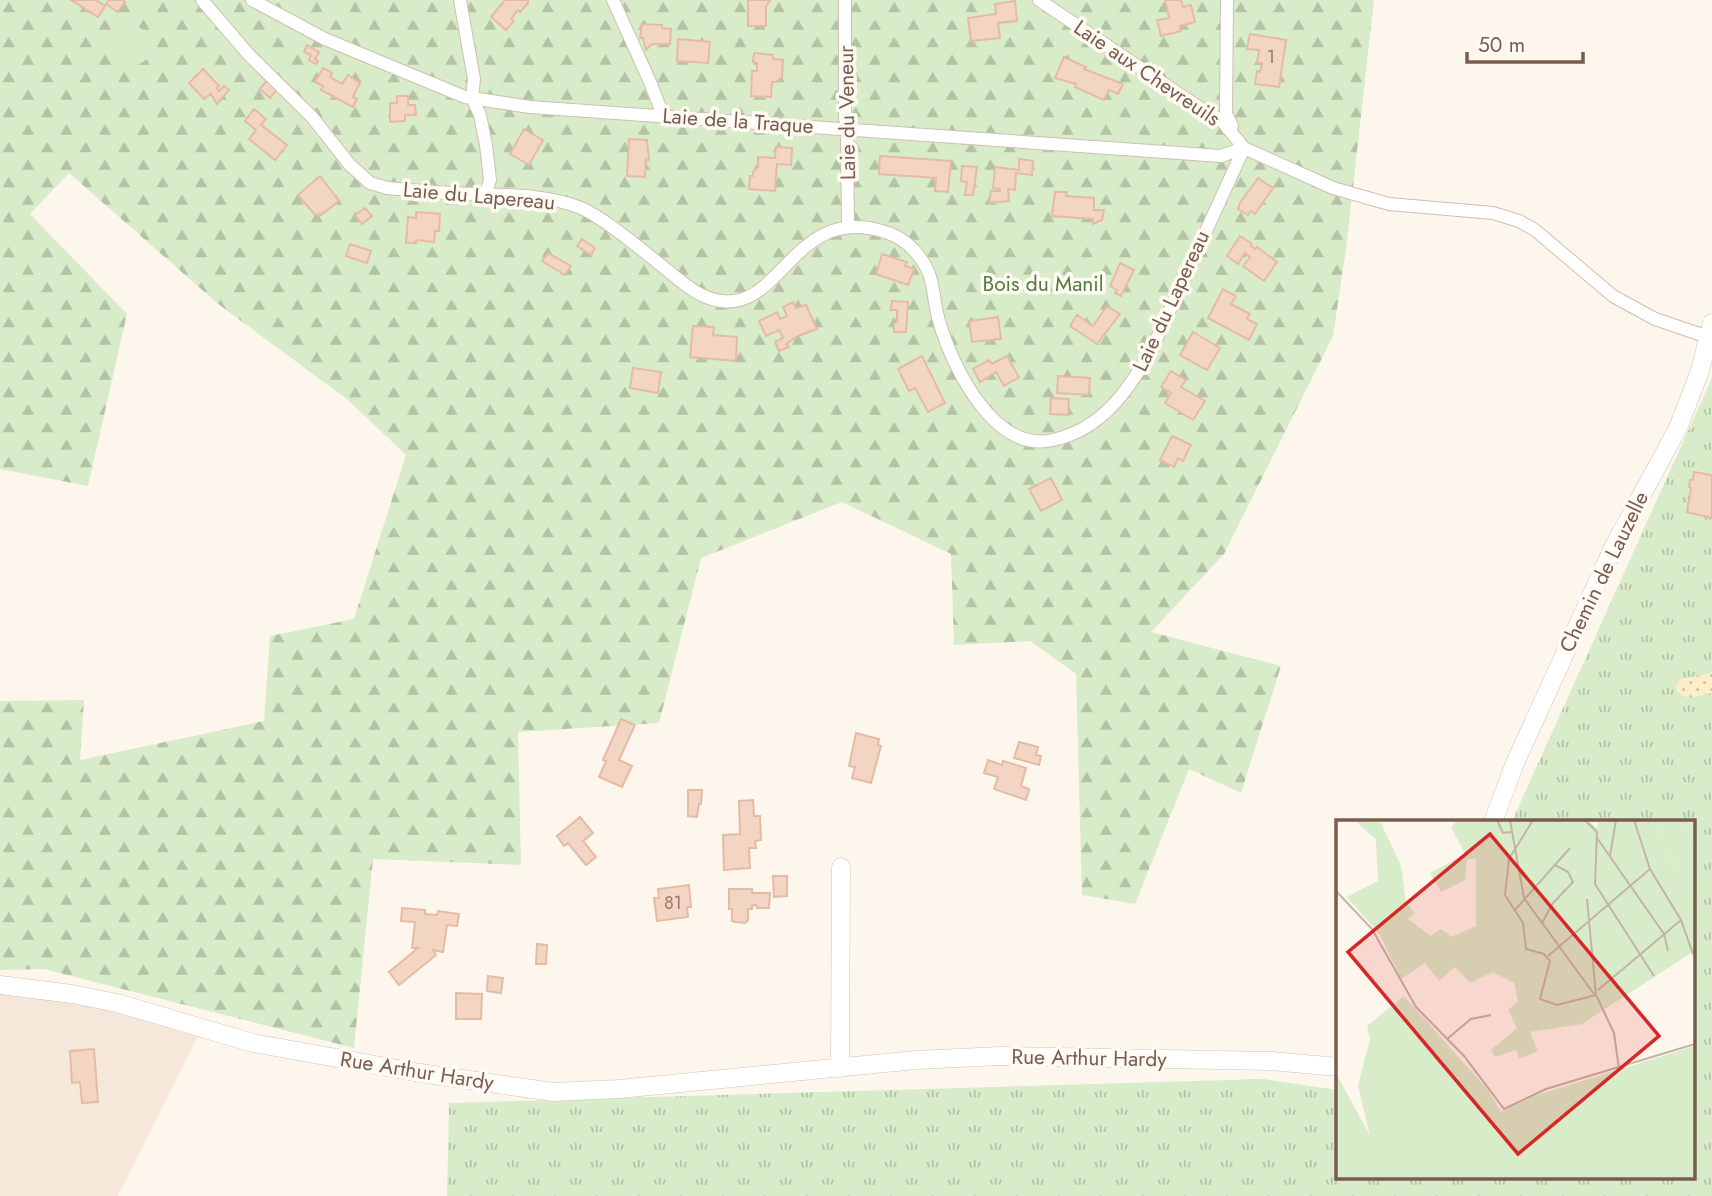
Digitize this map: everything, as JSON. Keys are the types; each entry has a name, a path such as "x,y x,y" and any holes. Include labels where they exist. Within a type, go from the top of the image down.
{"street":[{"name":"Laie du Lapereau","path":"202,0 249,55 312,117 350,165 370,183 387,188 458,194 486,193 539,199 580,208 607,224 695,292 722,302 742,299 763,287 805,245 825,233 848,226 866,227 897,237 918,253 930,276 938,319 946,342 979,403 997,423 1011,434 1027,441 1045,442 1064,438 1092,425 1108,412 1134,379 1150,351 1244,148"},
{"name":"Laie de la Traque","path":"252,0 325,39 466,97 530,107 1221,156 1244,148"},
{"path":"460,0 474,79 472,98 480,115 486,145 490,180 486,193"},
{"path":"612,0 663,116"},
{"name":"Laie du Veneur","path":"845,0 845,119 849,129 848,226"},
{"name":"Laie aux Chevreuils","path":"1038,0 1221,120 1244,148 1333,188 1375,201 1412,208 1506,216 1535,230 1602,288 1632,307 1654,319 1710,330"},
{"path":"1227,0 1226,114 1244,148"},
{"name":"Chemin de Lauzelle","path":"1493,820 1516,763 1614,545 1678,428 1696,384 1710,330"},
{"path":"840,1068 841,867"},
{"name":"Rue Arthur Hardy","path":"0,985 117,1003 253,1043 420,1073 553,1092 916,1060 1000,1056 1271,1061 1336,1067"}],"shaded area":[{"path":"0,992 44,994 199,1034 118,1196 0,1196"}],"green space":[{"name":"Bois du Manil","path":"0,0 1374,0 1346,249 1333,336 1224,554 1151,632 1281,666 1241,793 1189,769 1135,904 1082,895 1076,674 1030,641 954,645 951,554 842,502 701,558 659,723 518,732 521,865 373,859 354,1048 44,969 0,970 0,701 84,700 80,760 264,721 270,636 354,619 406,455 348,400 217,303 69,173 30,214 127,314 88,486 0,469"},
{"path":"131,26 145,32 151,46 145,60 131,66 117,60 111,46 117,32"},
{"path":"1712,378 1712,1196 447,1196 449,1103 1264,1079 1336,1090 1336,1178 1694,1178 1694,820 1512,820"}],"sand":[{"path":"1712,673 1712,693 1685,697 1677,691 1675,686 1681,679"}],"building":[{"path":"71,0 96,0 105,6 98,17"},
{"path":"109,0 125,2 118,12 106,4"},
{"path":"505,0 528,0 511,19 514,21 506,30 491,17"},
{"path":"748,0 770,0 766,7 766,26 748,26"},
{"path":"1165,0 1181,0 1183,7 1191,5 1195,22 1180,26 1181,31 1161,36 1157,20 1169,18"},
{"path":"1015,1 1017,21 998,23 1000,38 971,41 968,18 996,14 995,4"},
{"path":"642,24 662,25 662,28 671,29 670,44 652,44 646,50 643,38 640,38"},
{"path":"1250,34 1286,40 1279,87 1255,84 1257,71 1260,72 1262,63 1257,63 1259,50 1247,49"},
{"path":"678,39 710,42 708,63 677,61"},
{"path":"307,45 319,52 315,59 318,61 316,64 309,60 311,55 304,52"},
{"path":"754,53 773,55 773,59 783,60 782,77 772,82 771,97 751,96 752,71 757,71 757,63 753,62"},
{"path":"1064,57 1086,67 1084,69 1123,84 1118,94 1109,90 1104,100 1075,87 1076,84 1055,78"},
{"path":"323,68 332,73 330,77 342,84 348,75 360,83 353,97 357,99 353,107 321,90 323,86 315,82"},
{"path":"203,69 219,86 219,91 224,86 229,90 217,104 211,94 204,99 189,83"},
{"path":"268,79 278,88 270,98 260,89"},
{"path":"397,96 408,96 408,105 415,105 416,115 405,115 405,121 390,122 390,103 397,103"},
{"path":"254,109 266,119 261,125 287,145 275,160 249,139 256,130 245,121"},
{"path":"524,129 543,140 529,165 510,154"},
{"path":"629,139 647,140 649,160 646,159 645,177 627,176"},
{"path":"776,147 792,148 791,165 777,164 775,191 749,189 750,176 753,176 758,167 758,157 775,158"},
{"path":"880,156 951,161 948,192 935,191 936,178 879,174"},
{"path":"1019,159 1033,161 1032,175 1016,173 1015,190 1008,189 1009,201 989,203 991,191 1000,191 993,188 995,167 1019,170"},
{"path":"962,166 977,167 973,195 965,195 967,182 961,181"},
{"path":"320,176 339,201 316,216 298,195"},
{"path":"1258,178 1273,188 1255,214 1251,211 1248,215 1238,209"},
{"path":"1055,192 1067,192 1066,196 1094,198 1094,210 1104,210 1102,220 1093,224 1093,219 1052,216"},
{"path":"365,208 372,216 362,224 355,215"},
{"path":"416,212 440,214 439,231 435,231 434,242 416,240 416,243 406,243 408,217 416,218"},
{"path":"1240,236 1277,262 1264,281 1243,266 1250,257 1245,253 1238,264 1227,256"},
{"path":"582,239 595,248 591,255 577,246"},
{"path":"350,244 371,251 367,263 346,256"},
{"path":"548,253 571,266 565,275 542,261"},
{"path":"882,254 907,262 905,266 914,269 908,285 876,274"},
{"path":"1120,263 1134,270 1121,296 1110,286"},
{"path":"1223,289 1236,296 1231,304 1250,314 1247,319 1257,324 1249,340 1208,318"},
{"path":"892,301 908,302 906,332 894,332 897,310 891,310"},
{"path":"793,302 796,308 806,305 817,329 798,336 786,344 789,347 779,351 775,342 783,338 779,330 766,336 759,321 777,312 780,319 787,316 783,307"},
{"path":"1107,306 1120,314 1097,344 1070,326 1077,315 1093,326"},
{"path":"998,317 1001,339 972,342 969,321"},
{"path":"693,326 714,327 713,335 737,337 736,361 690,357"},
{"path":"1193,332 1220,348 1207,370 1180,355"},
{"path":"922,356 945,403 928,412 915,388 909,391 898,369"},
{"path":"1007,356 1019,377 1004,386 996,372 980,382 973,369 989,360 992,364"},
{"path":"633,368 661,372 658,393 630,388"},
{"path":"1171,371 1186,380 1181,387 1205,401 1193,420 1165,403 1171,393 1161,387"},
{"path":"1058,376 1090,378 1089,395 1057,393"},
{"path":"1051,398 1069,399 1068,415 1050,414"},
{"path":"1172,436 1191,445 1183,461 1178,458 1174,467 1160,460"},
{"path":"1694,472 1712,475 1712,518 1687,512 1690,480 1693,480"},
{"path":"1051,478 1062,500 1041,511 1029,489"},
{"path":"621,719 635,725 619,760 632,766 622,787 599,777 606,761 603,760"},
{"path":"856,733 879,739 878,745 881,746 871,783 852,778 855,767 849,766"},
{"path":"1019,742 1038,747 1036,755 1041,756 1039,765 1014,758"},
{"path":"988,760 1002,765 1003,761 1026,768 1021,786 1029,789 1026,800 994,789 998,777 984,773"},
{"path":"688,790 702,790 697,817 688,816"},
{"path":"753,800 754,816 760,816 761,840 755,841 756,848 749,848 750,868 724,870 723,835 740,834 739,801"},
{"path":"580,817 593,833 583,841 596,857 586,865 568,843 564,846 557,836"},
{"path":"773,876 787,876 787,896 774,897"},
{"path":"689,885 691,907 687,907 688,917 657,921 654,898 659,898 658,889"},
{"path":"729,889 752,889 752,893 770,893 769,908 752,905 752,909 748,909 748,920 745,923 732,921"},
{"path":"402,908 425,910 425,914 437,915 438,911 459,914 457,926 447,925 443,952 433,950 436,955 399,985 389,972 418,948 412,948 415,922 401,921"},
{"path":"537,944 547,945 546,964 536,964"},
{"path":"488,976 503,978 501,993 487,991"},
{"path":"456,993 482,994 481,1019 456,1019"},
{"path":"94,1049 98,1102 82,1103 80,1082 72,1083 70,1051"}]}
